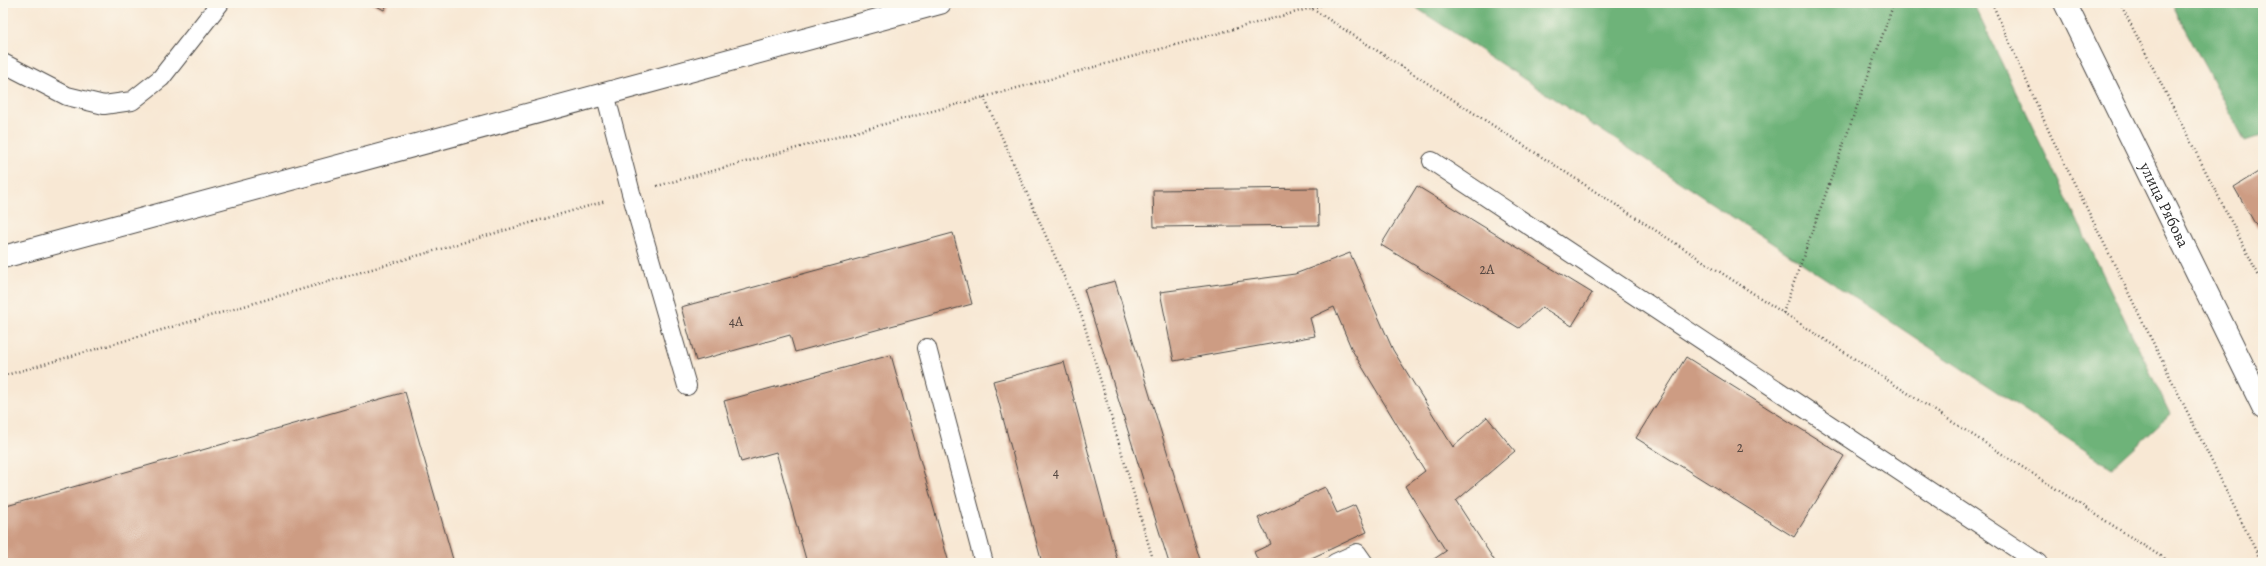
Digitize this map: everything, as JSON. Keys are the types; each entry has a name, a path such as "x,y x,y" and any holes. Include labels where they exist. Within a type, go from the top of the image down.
{"street":[{"path":"3,256 940,3"},
{"name":"улица Рябова","path":"2065,3 2263,407"}],"lane":[{"path":"3,63 67,96 104,105 132,102 161,78 220,3"},
{"path":"605,93 631,193 688,386"},
{"path":"1432,161 2038,563"},
{"path":"927,348 984,563"},
{"path":"1335,563 1357,553 1364,563"}],"path":[{"path":"3,376 631,193 1328,3"},
{"path":"1783,312 1894,3"},
{"path":"1992,3 2050,136 2262,563"},
{"path":"2120,3 2263,284"},
{"path":"1311,8 2171,563"},
{"path":"984,97 1082,317 1154,563"}],"green space":[{"path":"1409,3 1973,3 2170,414 2112,468"},
{"path":"2171,3 2263,3 2263,135 2245,141"}],"building":[{"path":"371,3 388,3 384,10"},
{"path":"2263,169 2263,224 2257,227 2234,187"},
{"path":"1417,186 1592,293 1572,326 1542,307 1519,328 1381,245"},
{"path":"1318,188 1319,225 1154,227 1153,190"},
{"path":"953,233 972,304 795,352 790,335 696,361 681,307"},
{"path":"1350,253 1393,350 1453,447 1487,417 1515,451 1456,501 1496,563 1428,563 1446,551 1405,486 1425,471 1352,350 1334,307 1310,318 1315,336 1174,361 1160,292 1295,274"},
{"path":"1115,281 1201,563 1169,563 1084,289"},
{"path":"891,355 949,563 807,563 776,452 741,462 724,401"},
{"path":"1686,357 1844,456 1794,537 1636,438"},
{"path":"1064,362 1118,563 1042,563 993,381"},
{"path":"405,392 454,563 3,563 3,507"},
{"path":"1325,487 1337,513 1355,505 1367,532 1301,563 1259,563 1254,552 1271,544 1258,518"}]}
